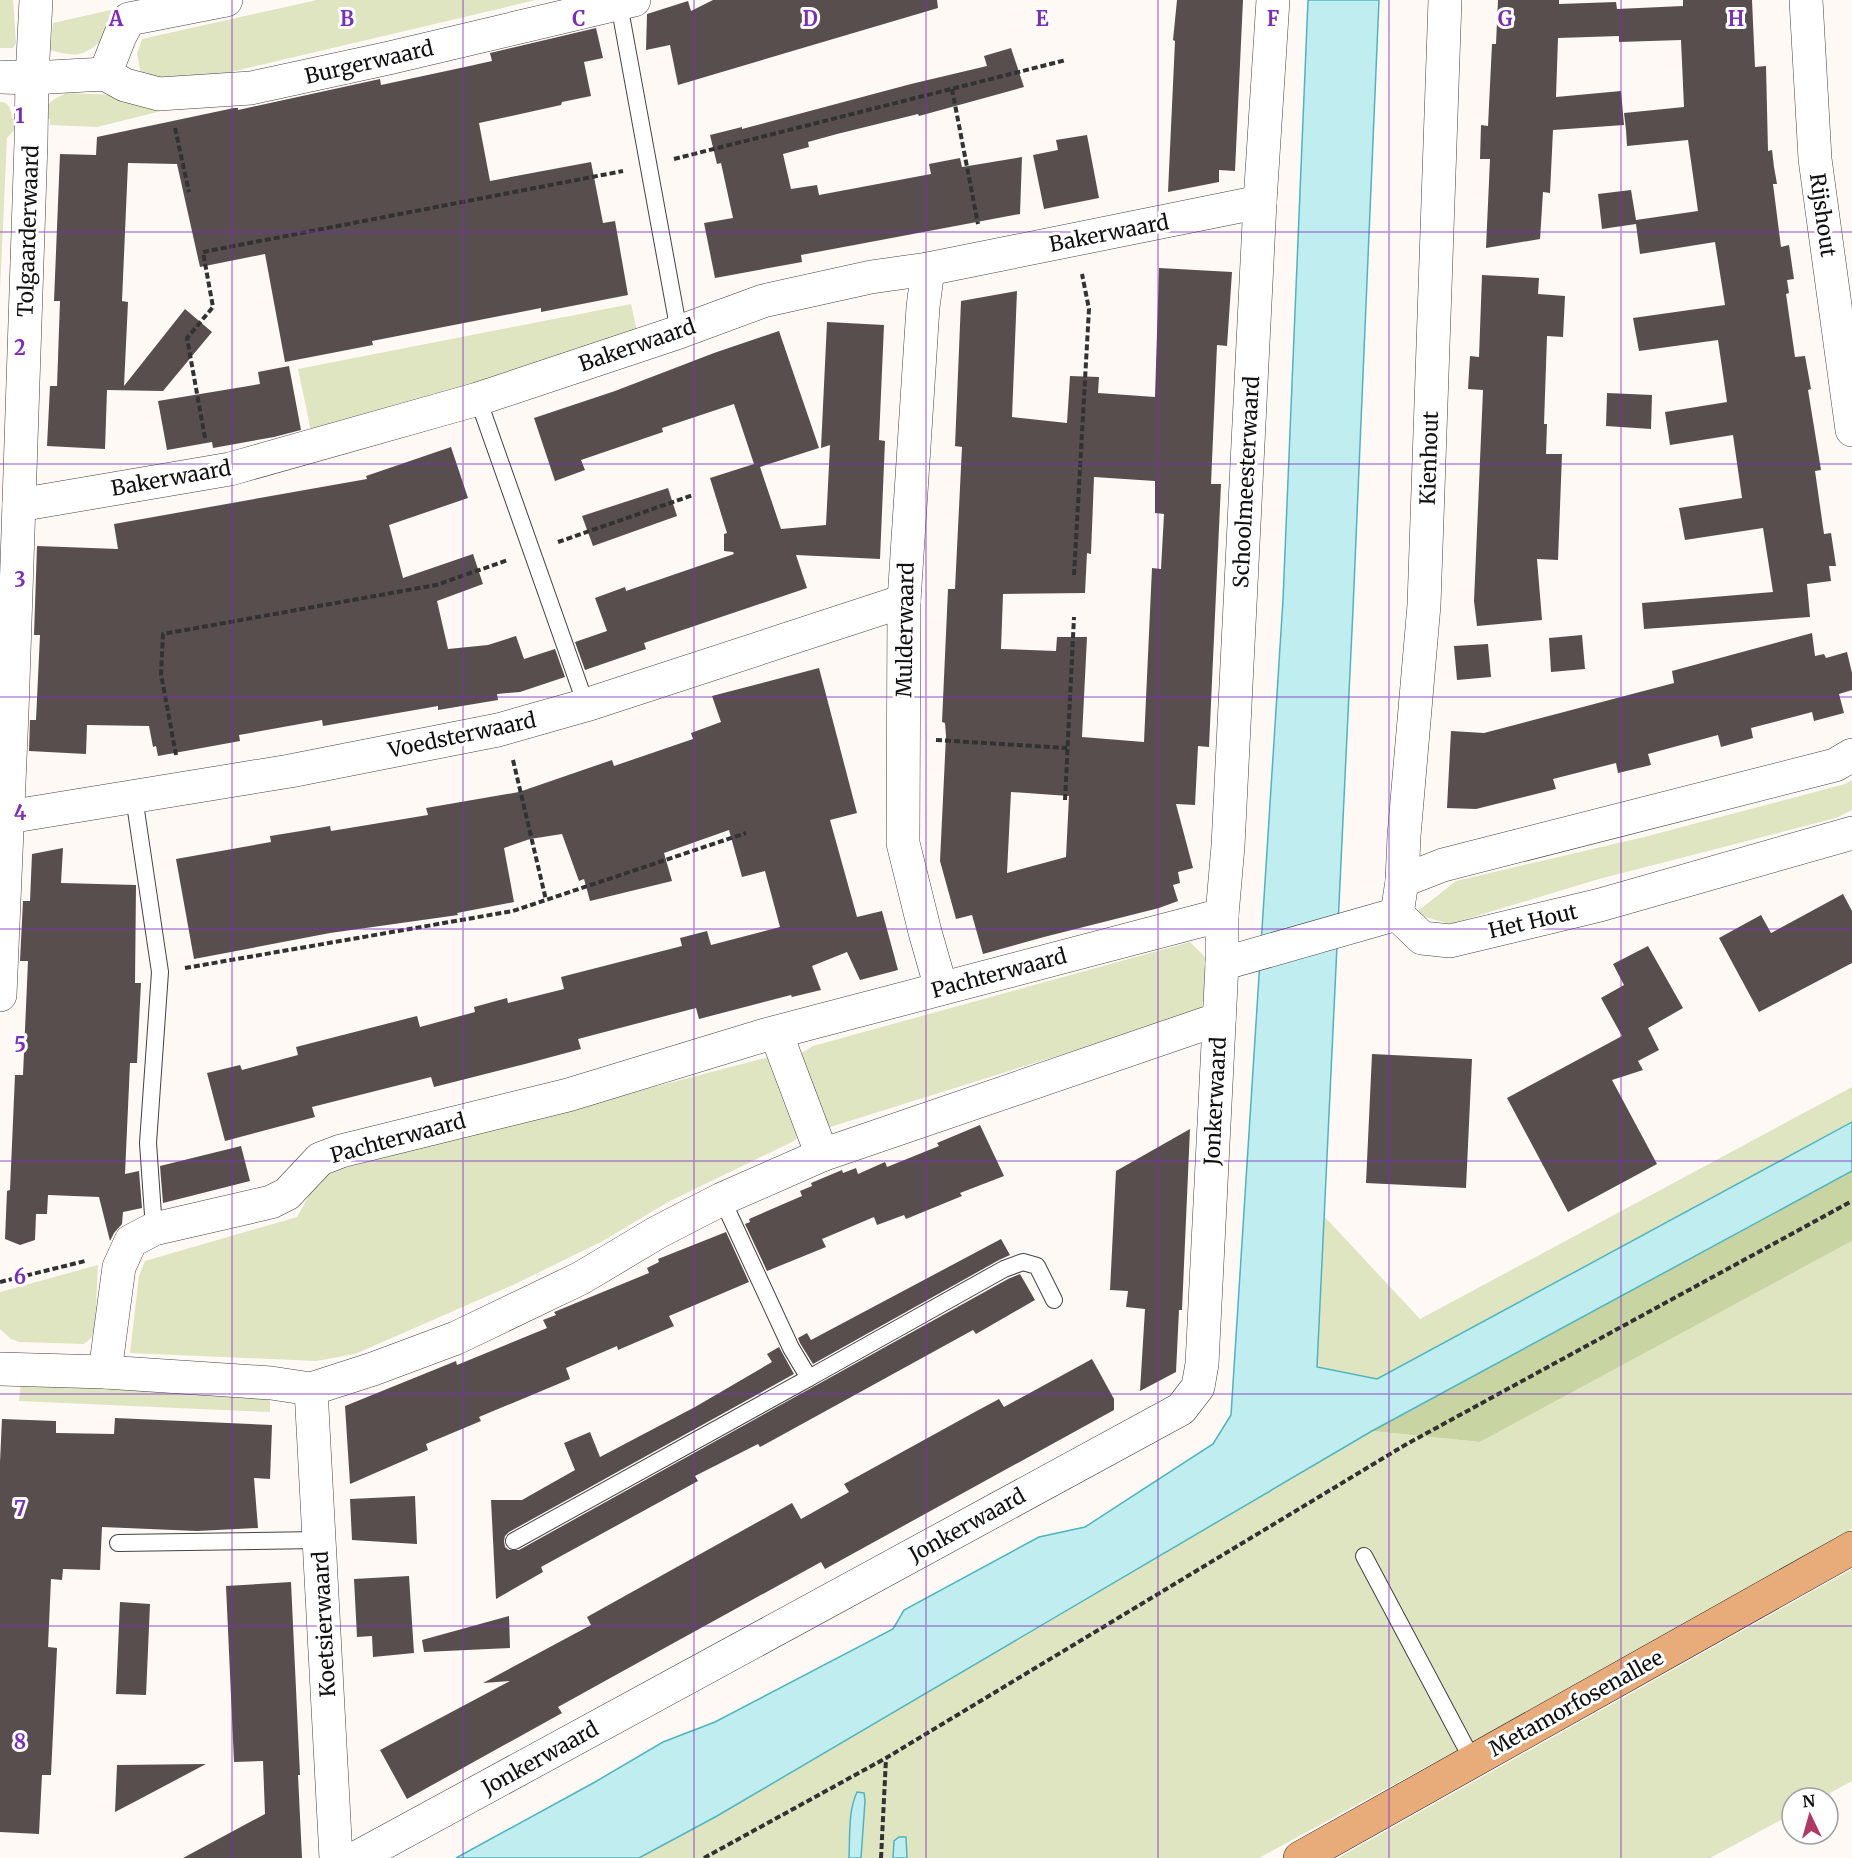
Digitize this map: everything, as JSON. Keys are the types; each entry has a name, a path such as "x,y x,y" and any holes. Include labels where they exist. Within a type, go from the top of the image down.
{"main road":[{"name":"Metamorfosenallee","path":"1300,1858 1852,1548"}],"street":[{"name":"Tolgaarderwaard","path":"0,995 32,142 16,77 36,0"},
{"path":"105,74 129,20 226,0"},
{"name":"Schoolmeesterwaard","path":"1236,959 1222,915 1228,846 1260,202 1273,0"},
{"name":"Kienhout","path":"1397,914 1402,881 1424,605 1445,0"},
{"name":"Rijshout","path":"1806,0 1815,159 1852,430"},
{"name":"Burgerwaard","path":"16,77 105,74 125,85 159,94 251,88 626,2"},
{"name":"Bakerwaard","path":"19,505 230,469 478,399 679,332 763,301 871,277 928,269 1260,202"},
{"name":"Mulderwaard","path":"928,269 923,307 904,600 903,843 941,988"},
{"name":"Voedsterwaard","path":"8,817 290,771 506,728 586,705 904,600"},
{"path":"1402,881 1443,865 1835,765 1852,755"},
{"name":"Het Hout","path":"1397,914 1422,938 1450,941 1600,905 1852,833"},
{"path":"1236,959 1397,914"},
{"name":"Pachterwaard","path":"127,1250 131,1241 154,1229 271,1202 287,1194 320,1159 341,1151 568,1095 776,1033 1222,915"},
{"name":"Jonkerwaard","path":"356,1858 1181,1409 1198,1387 1202,1364 1219,1019 1236,959"},
{"path":"0,1369 105,1372 271,1383 311,1389 456,1338 581,1278 658,1232 722,1199 822,1155 1219,1019"},
{"path":"776,1033 822,1155"},
{"path":"105,1372 119,1267 127,1250"},
{"name":"Koetsierwaard","path":"311,1389 336,1858"}],"lane":[{"path":"626,2 648,166 679,332"},
{"path":"478,399 586,705"},
{"path":"134,797 160,972 148,1143 154,1229"},
{"path":"722,1199 791,1348 809,1378"},
{"path":"514,1541 1004,1269 1023,1262 1036,1266 1054,1300"},
{"path":"118,1543 320,1540"},
{"path":"1364,1556 1473,1761"}],"path":[{"path":"211,472 187,338 213,307 203,252 648,166 1066,60"},
{"path":"952,89 984,258"},
{"path":"175,127 189,192"},
{"path":"1074,240 1089,309 1074,575"},
{"path":"182,789 161,674 164,634 436,585 693,495"},
{"path":"1065,800 1074,617"},
{"path":"506,728 546,900"},
{"path":"904,738 1067,748"},
{"path":"160,972 513,910 746,833"},
{"path":"704,1858 886,1758 1405,1445 1852,1201"},
{"path":"0,1282 127,1250"},
{"path":"881,1858 886,1758"}],"green space":[{"path":"0,0 13,0 16,43 13,48 0,48"},
{"path":"317,0 536,0 231,72 197,78 174,79 141,74 137,54 142,39"},
{"path":"115,9 110,31 86,52 64,54 50,50 53,23"},
{"path":"67,93 210,99 97,127 50,125 50,119 43,118 45,109 54,100"},
{"path":"0,102 7,105 12,118 17,120 14,130 7,138 0,291"},
{"path":"631,304 637,331 313,441 298,369"},
{"path":"1852,780 1852,810 1836,818 1599,879 1450,924 1414,914 1456,881 1644,837 1845,784"},
{"path":"1190,942 1210,962 1201,1011 827,1128 798,1060 803,1052 813,1046"},
{"path":"769,1057 801,1134 794,1141 670,1201 601,1242 513,1285 355,1354 316,1361 130,1353 139,1276 145,1261 297,1217 321,1174"},
{"path":"1852,1087 1852,1122 1377,1379 1317,1367 1324,1216 1420,1319"},
{"path":"1852,1170 1852,1241 1480,1442 1372,1431"},
{"path":"1852,1241 1852,1529 1259,1858 907,1858 906,1837 899,1837 894,1841 893,1858 639,1858 717,1816 1372,1431 1480,1442"},
{"path":"98,1265 95,1328 91,1338 84,1344 19,1342 11,1339 0,1329 0,1292"},
{"path":"21,1381 270,1393 270,1412 19,1401"},
{"path":"1852,1569 1852,1781 1840,1788 1780,1786 1780,1820 1710,1858 1338,1858"}],"water":[{"path":"1308,0 1379,0 1317,1367 1377,1379 1852,1122 1852,1171 1372,1431 717,1816 639,1858 456,1858 663,1742 715,1722 893,1629 904,1610 1039,1537 1085,1527 1213,1444 1231,1415 1283,600"},
{"path":"857,1792 864,1793 865,1801 861,1858 849,1858 851,1816"},
{"path":"899,1837 906,1837 907,1858 893,1858 894,1841"}],"building":[{"path":"713,0 937,0 938,8 678,85 670,45 646,50 647,14 688,1 691,11"},
{"path":"1177,0 1243,0 1235,171 1219,170 1219,182 1168,192 1175,41 1173,40"},
{"path":"1498,0 1559,0 1559,4 1616,2 1617,9 1683,6 1683,0 1752,0 1755,67 1766,66 1768,151 1772,150 1777,184 1773,184 1781,247 1789,245 1794,279 1787,280 1789,293 1786,294 1795,357 1805,356 1821,470 1815,471 1824,534 1831,533 1836,566 1829,566 1831,581 1807,584 1810,617 1644,629 1642,603 1773,592 1763,528 1685,540 1679,508 1742,498 1733,435 1670,445 1665,412 1727,402 1718,340 1639,351 1633,318 1725,305 1715,242 1640,254 1636,224 1602,229 1598,194 1631,190 1636,220 1698,211 1688,140 1627,146 1624,113 1684,107 1681,40 1619,42 1619,36 1558,38 1556,97 1621,91 1624,125 1553,130 1550,193 1543,192 1540,239 1486,248 1490,159 1480,159 1481,125 1488,126 1492,44 1496,44"},
{"path":"596,28 603,58 584,62 591,96 479,123 490,181 591,162 603,223 615,221 628,295 541,312 541,308 372,341 373,345 285,362 265,254 200,267 177,164 128,163 122,301 128,302 124,386 185,309 212,332 163,391 107,390 105,449 47,446 50,386 57,386 60,301 54,301 60,154 96,155 97,137 234,108 238,110 380,79 381,85 465,67 492,61 490,53"},
{"path":"1011,48 1024,87 919,116 918,114 808,142 809,147 783,154 791,189 817,185 819,195 931,174 929,164 960,158 962,167 1022,157 1020,214 801,255 802,262 715,278 704,223 733,218 721,163 717,164 710,135 742,127 742,129 987,66 984,56"},
{"path":"1087,135 1099,198 1044,209 1033,155 1058,150 1056,140"},
{"path":"1159,268 1232,272 1227,346 1217,345 1211,484 1221,484 1209,747 1198,746 1195,805 1176,804 1193,868 1178,872 1180,883 1173,885 1178,901 983,954 972,915 956,919 940,861 946,736 945,723 942,722 948,589 955,589 962,447 955,446 961,301 1017,291 1012,417 1067,423 1070,376 1099,377 1098,393 1155,397","holes":["1094,477 1155,481 1155,513 1164,514 1161,569 1152,568 1144,742 1082,737 1087,637 1057,637 1056,651 1001,649 1003,594 1085,593 1087,553 1091,554","1011,792 1069,796 1066,857 1007,873"]},
{"path":"1482,275 1539,278 1538,294 1565,296 1563,337 1547,336 1544,424 1547,424 1546,454 1562,454 1558,560 1537,559 1542,620 1477,626 1474,601 1483,390 1468,389 1470,356 1479,357"},
{"path":"827,322 884,325 879,440 885,441 880,559 796,555 807,588 644,643 646,649 585,670 575,642 607,631 595,598 625,587 626,591 734,554 724,551 724,534 727,533 710,478 754,464 734,404 662,428 663,432 581,460 585,470 555,481 534,418 779,331 819,448 760,467 781,529 826,525 830,445 821,448"},
{"path":"289,366 301,430 213,448 212,442 167,450 158,401 260,384 258,372"},
{"path":"1607,393 1652,395 1651,429 1606,426"},
{"path":"451,447 468,498 389,525 403,578 473,554 483,584 437,601 448,649 488,645 516,636 524,659 555,649 565,677 520,692 497,694 498,700 438,710 438,706 323,726 322,720 239,735 240,741 158,756 156,746 153,747 149,726 87,725 86,754 29,751 30,720 36,720 40,635 34,635 37,546 118,549 114,524 367,479 366,476"},
{"path":"668,488 677,516 593,546 582,516"},
{"path":"1812,633 1815,656 1824,654 1826,658 1847,652 1852,673 1852,690 1839,694 1844,713 1814,721 1812,712 1751,728 1753,738 1721,747 1718,735 1648,754 1651,765 1618,773 1616,763 1553,779 1556,789 1476,809 1447,808 1451,731 1484,733 1674,683 1672,671"},
{"path":"1582,635 1585,669 1551,672 1549,638"},
{"path":"1488,644 1491,677 1457,680 1454,646"},
{"path":"819,668 857,813 830,820 857,917 882,911 898,970 860,980 847,952 812,966 821,990 792,997 791,995 699,1019 696,1008 578,1039 581,1049 525,1064 434,1087 431,1077 312,1107 315,1117 225,1141 207,1073 240,1065 242,1070 298,1055 296,1047 417,1016 420,1027 475,1012 474,1007 507,998 508,1003 564,989 561,977 682,946 680,938 707,931 711,945 780,927 765,871 742,877 729,830 664,853 672,881 590,901 584,879 579,881 562,834 530,839 504,848 514,902 457,913 458,915 330,933 194,959 176,859 271,842 270,836 330,826 331,831 428,815 426,808 519,792 612,760 614,766 693,739 691,733 721,722 712,696"},
{"path":"63,848 61,883 136,885 135,983 141,983 137,1063 130,1063 125,1174 139,1171 142,1208 123,1212 122,1224 110,1241 99,1197 48,1195 47,1214 36,1214 35,1240 20,1245 5,1239 7,1191 10,1190 15,1075 23,1075 28,961 20,961 23,901 30,901 32,854"},
{"path":"1843,894 1852,911 1852,963 1759,1012 1719,938 1761,915 1771,933"},
{"path":"1648,946 1683,1008 1648,1028 1659,1050 1638,1061 1643,1070 1612,1080 1657,1164 1568,1212 1507,1098 1622,1036 1601,998 1624,985 1613,964"},
{"path":"1372,1054 1472,1059 1466,1188 1366,1183"},
{"path":"980,1125 1004,1176 960,1193 962,1196 906,1219 904,1215 877,1225 874,1217 822,1239 826,1247 767,1271 745,1224 750,1222 749,1219 802,1196 800,1191 812,1186 811,1183 842,1170 843,1173 856,1168 858,1174 885,1162 887,1167 939,1146 937,1143"},
{"path":"1190,1129 1182,1310 1179,1310 1176,1372 1140,1391 1145,1309 1126,1307 1128,1291 1110,1290 1116,1171"},
{"path":"241,1146 250,1181 163,1203 160,1166"},
{"path":"726,1232 749,1282 669,1316 674,1326 618,1350 617,1346 566,1368 570,1379 479,1417 481,1421 426,1444 428,1450 350,1484 345,1406 456,1361 457,1365 547,1328 543,1320 556,1315 554,1312 649,1273 647,1268 659,1262 658,1259"},
{"path":"1001,1239 1010,1255 813,1364 800,1343 798,1338 807,1333 811,1340"},
{"path":"1020,1274 1035,1300 976,1334 973,1330 760,1447 758,1444 695,1476 698,1481 541,1567 543,1572 496,1599 491,1500 522,1500 575,1470 564,1443 590,1432 600,1457 695,1407 772,1362 767,1354 779,1347 794,1374 509,1532 504,1541 505,1547 509,1550 519,1550"},
{"path":"1092,1359 1114,1399 1114,1410 825,1569 821,1562 670,1645 558,1707 562,1713 407,1799 380,1750 510,1681 483,1683 591,1625 587,1617 792,1503 801,1519 849,1492 844,1484 973,1413 999,1399 1004,1407"},
{"path":"115,1418 272,1425 270,1479 254,1478 258,1528 197,1531 102,1527 100,1570 63,1569 62,1580 51,1579 48,1647 57,1648 51,1775 42,1775 39,1834 0,1832 2,1419 56,1421 56,1433 114,1434"},
{"path":"415,1496 417,1544 352,1540 350,1499"},
{"path":"409,1576 414,1653 373,1657 372,1636 357,1637 354,1579"},
{"path":"291,1582 302,1858 183,1858 265,1814 263,1761 234,1762 226,1586"},
{"path":"120,1602 150,1604 146,1695 116,1694"},
{"path":"509,1616 510,1648 424,1652 422,1640"},
{"path":"206,1764 138,1800 115,1812 117,1765"}]}
